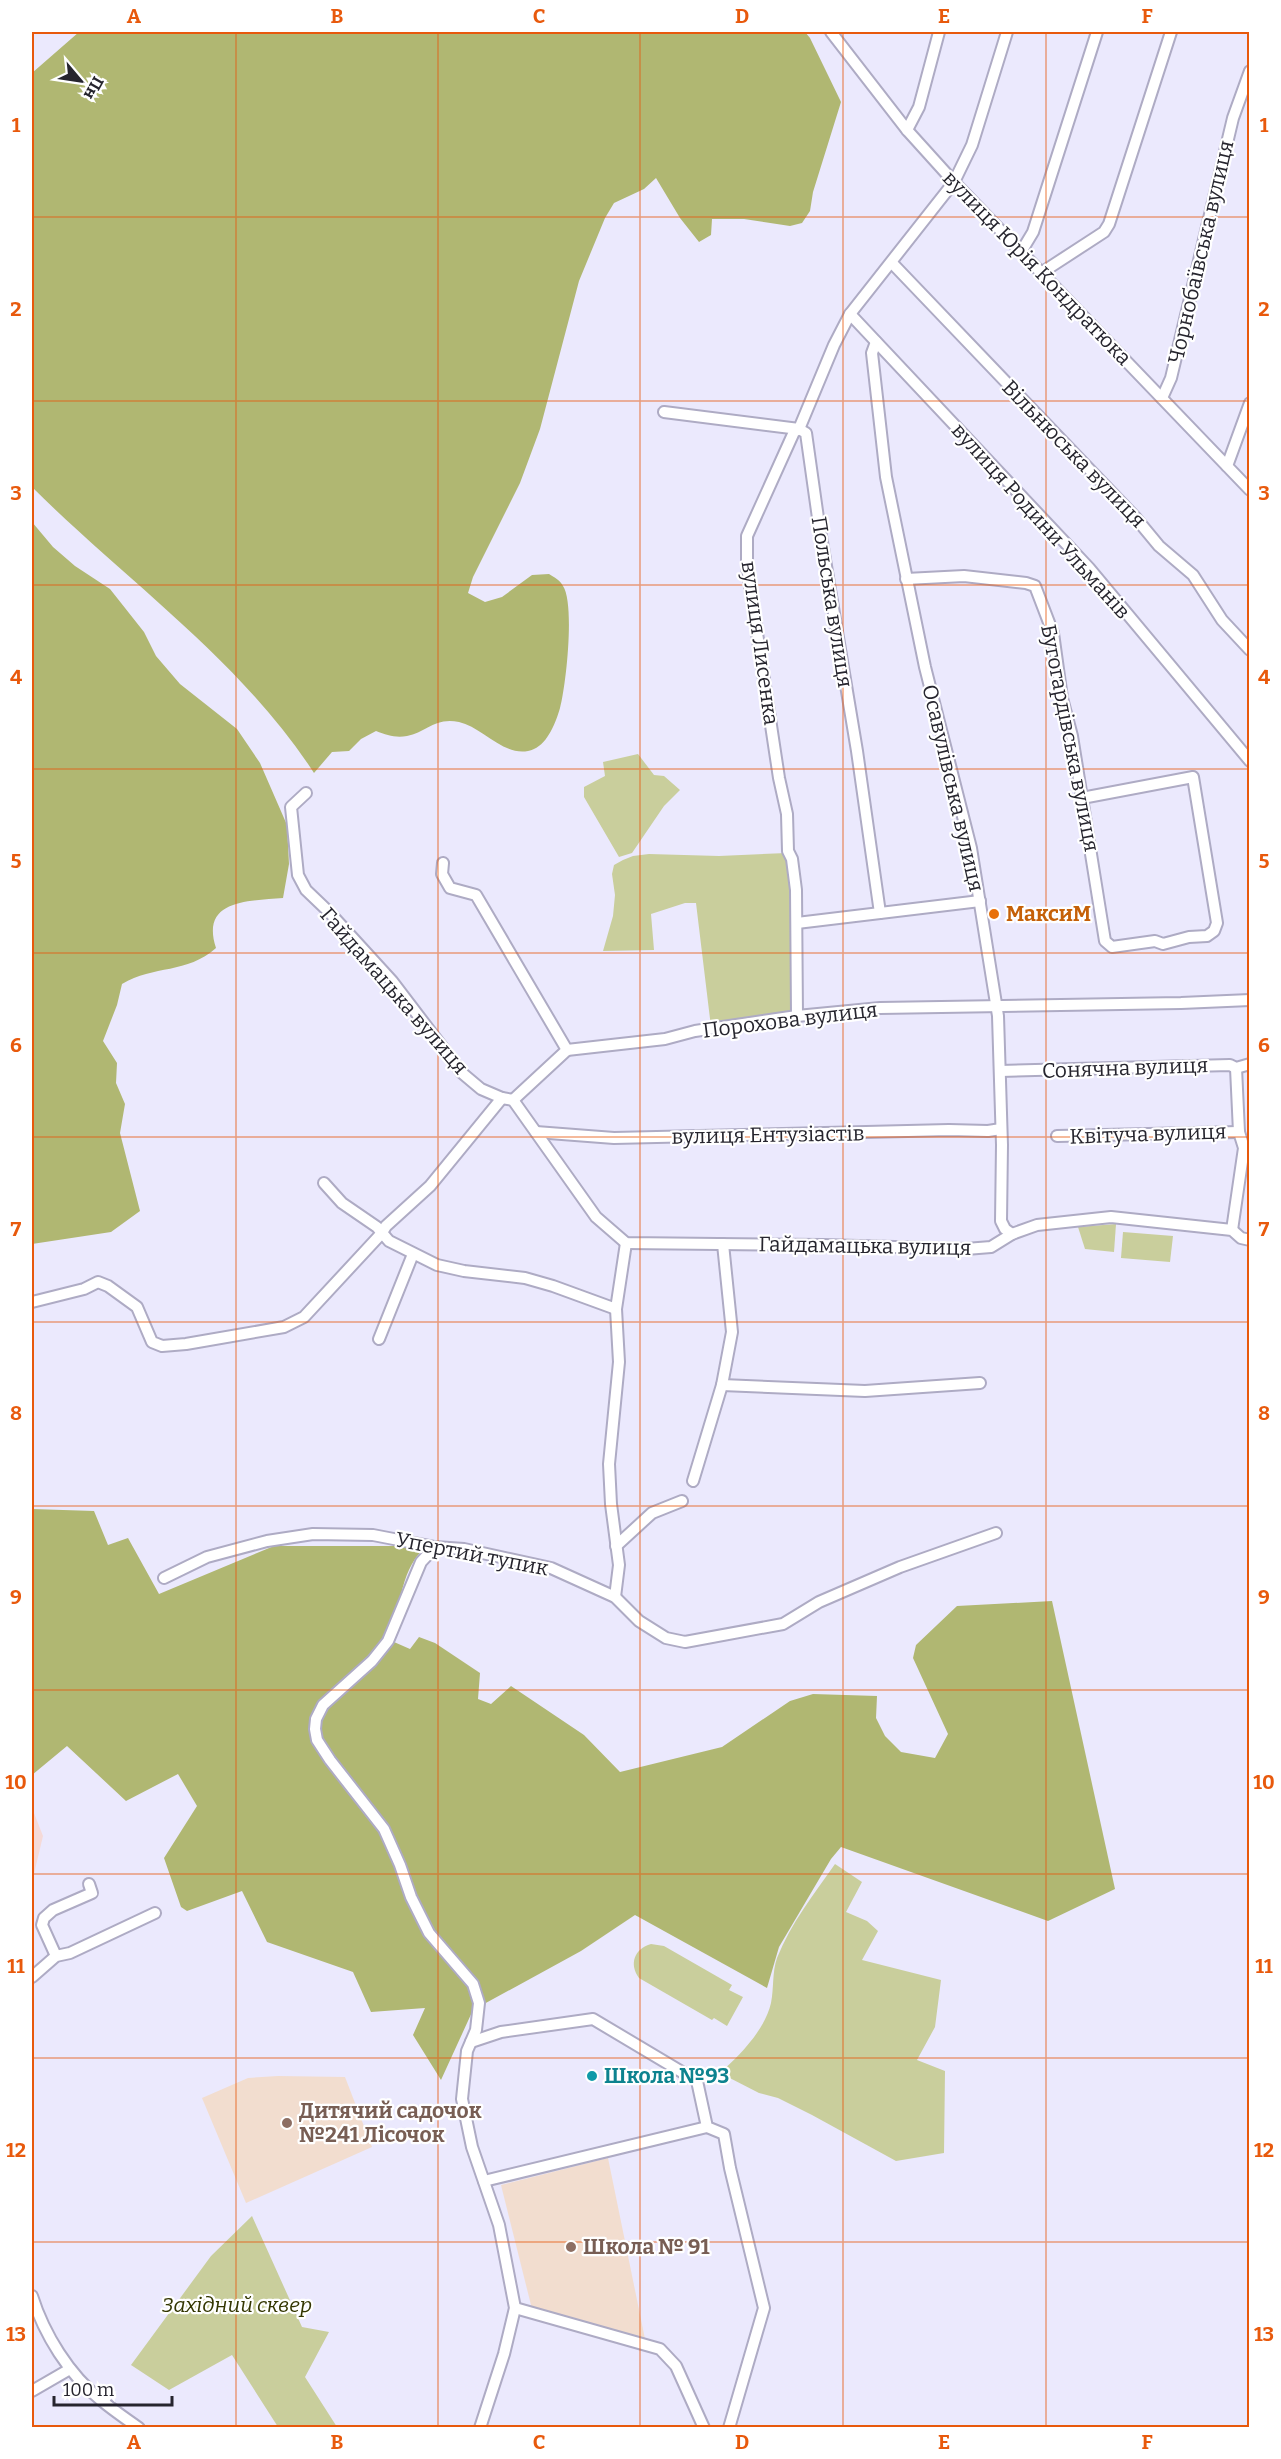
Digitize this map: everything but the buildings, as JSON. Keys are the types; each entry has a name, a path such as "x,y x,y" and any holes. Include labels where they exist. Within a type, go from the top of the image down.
{"street":[{"path":"907,130 919,107 939,32"},
{"name":"вулиця Лисенка","path":"797,1016 796,890 792,859 788,851 787,814 779,778 747,567 747,536 794,432 800,429 834,345 850,314 954,182 972,145 1007,32"},
{"path":"1021,252 1033,232 1097,32"},
{"path":"1041,273 1104,232 1109,224 1171,32"},
{"name":"вулиця Юрія Кондратюка","path":"835,34 907,130 954,182 1250,490"},
{"name":"Чорнобаївська вулиця","path":"1162,398 1171,378 1233,118 1250,71"},
{"name":"Вільнюська вулиця","path":"892,263 1135,517 1159,546 1193,575 1222,620 1250,650"},
{"name":"вулиця Родини Ульманів","path":"850,314 1089,568 1250,761"},
{"name":"Осавулівська вулиця","path":"876,342 872,353 886,477 925,667 970,848 980,901 996,1007 1000,1071 1001,1221 1012,1234"},
{"path":"1227,466 1250,403"},
{"path":"664,412 800,429"},
{"name":"Польська вулиця","path":"800,429 806,433 810,451 818,518 857,751 880,913"},
{"name":"Бугогардівська вулиця","path":"906,579 964,576 1035,586 1053,633 1062,698 1072,736 1082,798 1105,940 1112,947 1155,941 1163,944 1189,937 1207,936 1214,931 1217,923 1193,777 1082,798"},
{"name":"Гайдамацька вулиця","path":"306,793 291,807 298,875 306,890 392,981 462,1073 481,1089 507,1099 536,1132 596,1217 626,1243 966,1249 991,1247 1012,1234 1037,1225 1111,1217 1232,1230 1241,1238 1250,1239"},
{"path":"32,1302 84,1289 98,1282 129,1299 137,1307 153,1342 162,1346 284,1327 304,1317 386,1226 430,1186 507,1099 567,1050 476,894 450,888 442,874 443,863"},
{"path":"797,923 980,901"},
{"name":"Порохова вулиця","path":"567,1050 665,1039 695,1031 797,1016 880,1008 1250,1000"},
{"name":"Сонячна вулиця","path":"1000,1071 1230,1065 1236,1068 1250,1064"},
{"path":"1232,1230 1247,1148 1239,1132 1236,1068"},
{"name":"вулиця Ентузіастів","path":"536,1132 614,1138 1000,1129"},
{"name":"Квітуча вулиця","path":"1057,1136 1239,1132"},
{"path":"324,1183 342,1203 377,1227 389,1241 437,1265 464,1271 525,1278 616,1309"},
{"path":"615,1597 619,1565 609,1464 619,1362 616,1309 626,1243"},
{"path":"693,1480 723,1385 732,1332 723,1244"},
{"path":"379,1339 413,1254"},
{"path":"723,1385 865,1391 980,1383"},
{"path":"616,1546 652,1513 682,1502"},
{"name":"Упертий тупик","path":"164,1578 214,1554 267,1541 313,1534 373,1536 435,1547 464,1549 551,1568 615,1597 639,1621 666,1638 686,1642 783,1624 819,1602 839,1593 900,1567 996,1533"},
{"path":"435,1547 421,1562 395,1630 388,1641 372,1660 323,1705 316,1719 315,1730 317,1740 330,1760 384,1829 411,1897 429,1934 473,1984 479,2003 476,2030 464,2067 462,2099 472,2147 498,2225 515,2308 507,2344 480,2427"},
{"path":"56,1956 42,1926 44,1918 53,1910 92,1893 89,1884"},
{"path":"32,1977 56,1956 70,1953 154,1913"},
{"path":"471,2042 501,2032 593,2019 697,2081 707,2127"},
{"path":"484,2181 707,2127 723,2134 764,2308 729,2427"},
{"path":"32,2296 53,2342 70,2369 100,2400 139,2427"},
{"path":"515,2308 660,2349 676,2366 704,2427"},
{"path":"32,2391 70,2369"}],"shaded area":[{"path":"32,1808 43,1836 32,1882"},
{"name":"Дитячий садочок №241 Лісочок","path":"345,2077 372,2147 246,2203 202,2098 248,2078"},
{"name":"Школа № 91","path":"608,2158 645,2339 532,2309 501,2185"}],"green space":[{"path":"79,32 805,32 810,38 841,102 813,192 810,211 802,223 790,226 744,219 712,219 711,235 699,242 680,218 656,178 644,189 614,203 605,218 579,281 540,429 520,483 473,577 468,593 485,602 502,597 532,575 549,574 563,586 567,596 569,627 565,682 560,708 551,732 539,746 524,751 514,751 468,725 450,721 437,723 407,736 387,735 376,731 361,739 349,751 332,752 314,773 285,732 217,657 32,487 32,73"},
{"path":"32,522 53,547 75,566 110,589 144,632 156,656 180,684 237,729 260,763 287,825 289,864 283,898 243,902 221,911 215,920 213,932 216,948 205,956 194,962 146,974 122,984 117,1005 103,1041 117,1063 116,1083 125,1104 120,1133 140,1211 111,1232 32,1244"},
{"path":"638,754 654,775 664,776 680,790 664,806 632,853 619,857 584,797 584,787 605,776 603,762"},
{"path":"787,853 795,1000 789,1014 711,1027 696,903 685,903 651,914 654,950 603,951 613,916 615,895 612,874 614,865 623,860 649,854 719,856"},
{"path":"1116,1224 1114,1252 1085,1249 1078,1227"},
{"path":"1123,1232 1173,1236 1170,1262 1121,1258"},
{"path":"32,1509 94,1511 108,1545 128,1538 159,1594 274,1546 402,1546 408,1543 421,1546 422,1551 409,1569 401,1594 394,1642 410,1649 419,1637 435,1643 480,1673 478,1699 491,1704 511,1686 584,1735 620,1772 722,1747 790,1701 813,1694 877,1696 876,1718 885,1736 901,1752 935,1758 948,1734 913,1658 916,1645 957,1606 1052,1601 1115,1889 1048,1921 841,1847 831,1859 779,1947 767,1988 635,1915 581,1951 473,2010 441,2080 413,2035 425,2008 371,2012 353,1972 267,1942 242,1891 187,1911 181,1907 164,1858 197,1806 178,1774 126,1801 67,1746 32,1775"},
{"path":"835,1864 862,1882 846,1912 867,1921 878,1931 862,1960 941,1980 935,2027 917,2060 945,2071 944,2153 896,2161 778,2098 759,2093 720,2073 743,2050 763,2023 771,2003 777,1958 803,1909"},
{"path":"651,1944 664,1946 732,1985 729,1990 743,1997 727,2026 714,2018 712,2020 639,1978 634,1967 635,1958 641,1949"},
{"name":"Західний сквер","path":"252,2216 302,2327 329,2332 305,2377 337,2427 278,2427 232,2355 169,2390 131,2365 211,2256"}],"place":[{"name":"МаксиМ","path":"994,914"},
{"name":"Школа №93","path":"592,2076"},
{"name":"Дитячий садочок №241 Лісочок","path":"287,2123"},
{"name":"Школа № 91","path":"571,2247"}]}
